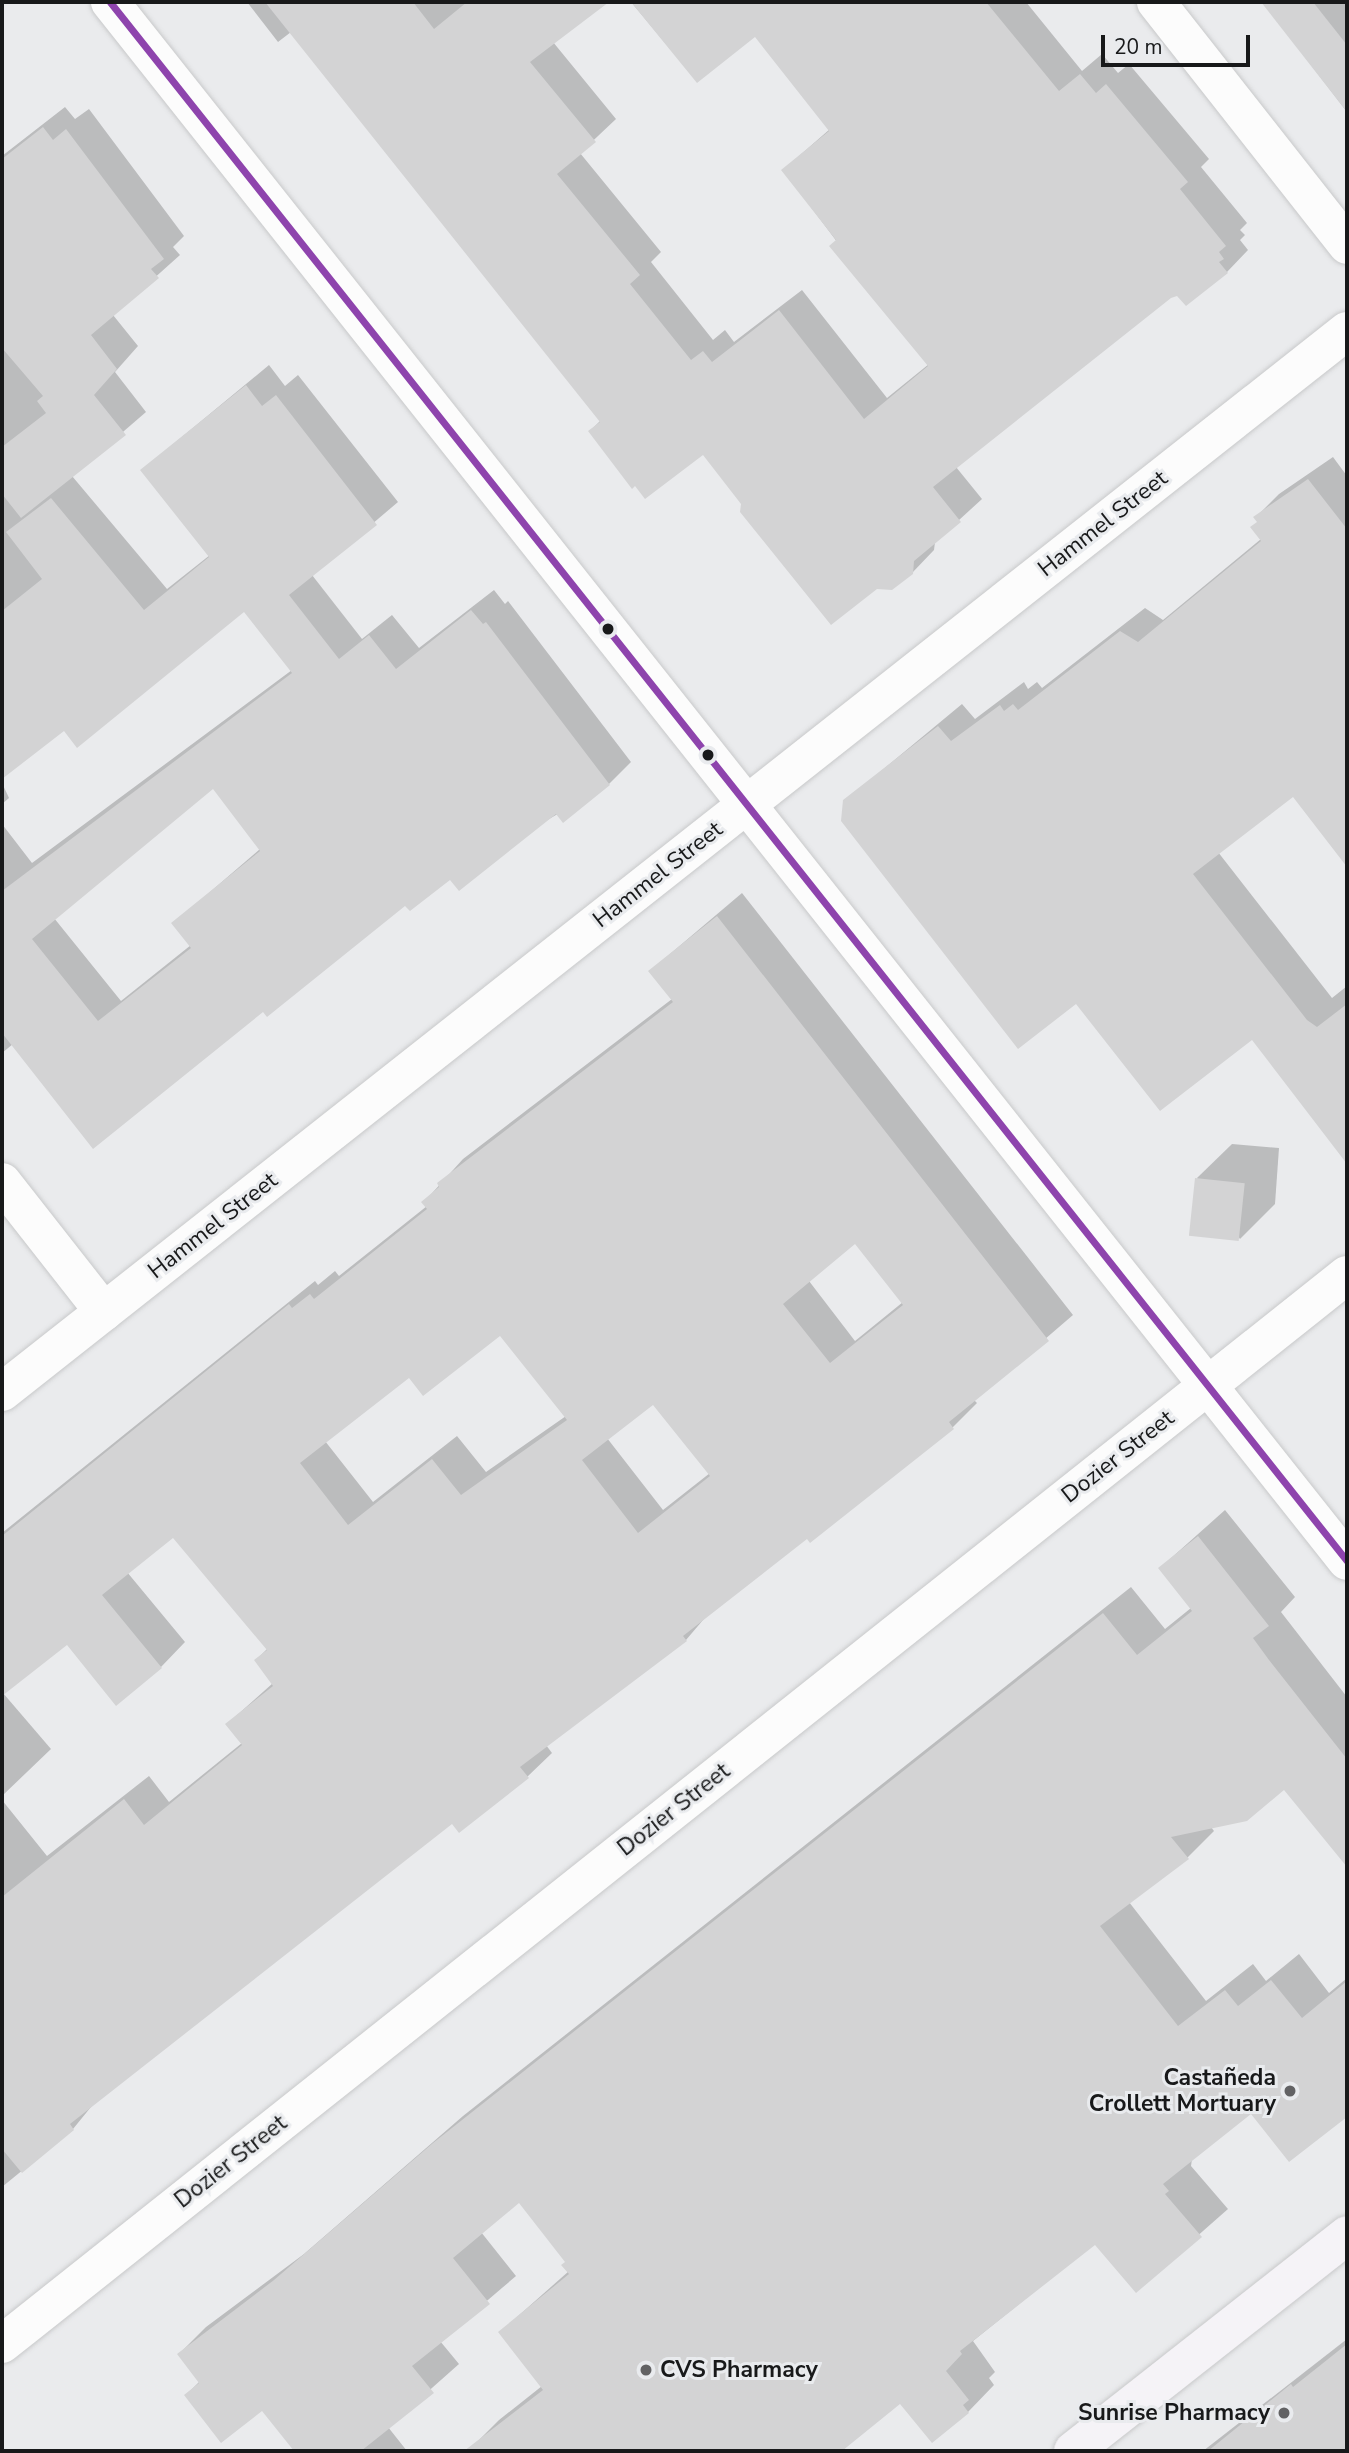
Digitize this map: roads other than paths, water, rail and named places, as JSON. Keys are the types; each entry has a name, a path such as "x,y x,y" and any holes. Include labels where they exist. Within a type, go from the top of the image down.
{"main road":[{"path":"1073,2451 1347,2235"}],"street":[{"path":"110,2 1210,1384 1347,1561"},
{"path":"1156,2 1347,245"},
{"name":"Hammel Street","path":"2,1392 1347,331"},
{"path":"2,1182 104,1312"},
{"name":"Dozier Street","path":"2,2344 1347,1275"}],"place":[{"name":"Castañeda Crollett Mortuary","path":"1290,2091"},
{"name":"CVS Pharmacy","path":"646,2370"},
{"name":"Sunrise Pharmacy","path":"1284,2413"}]}
